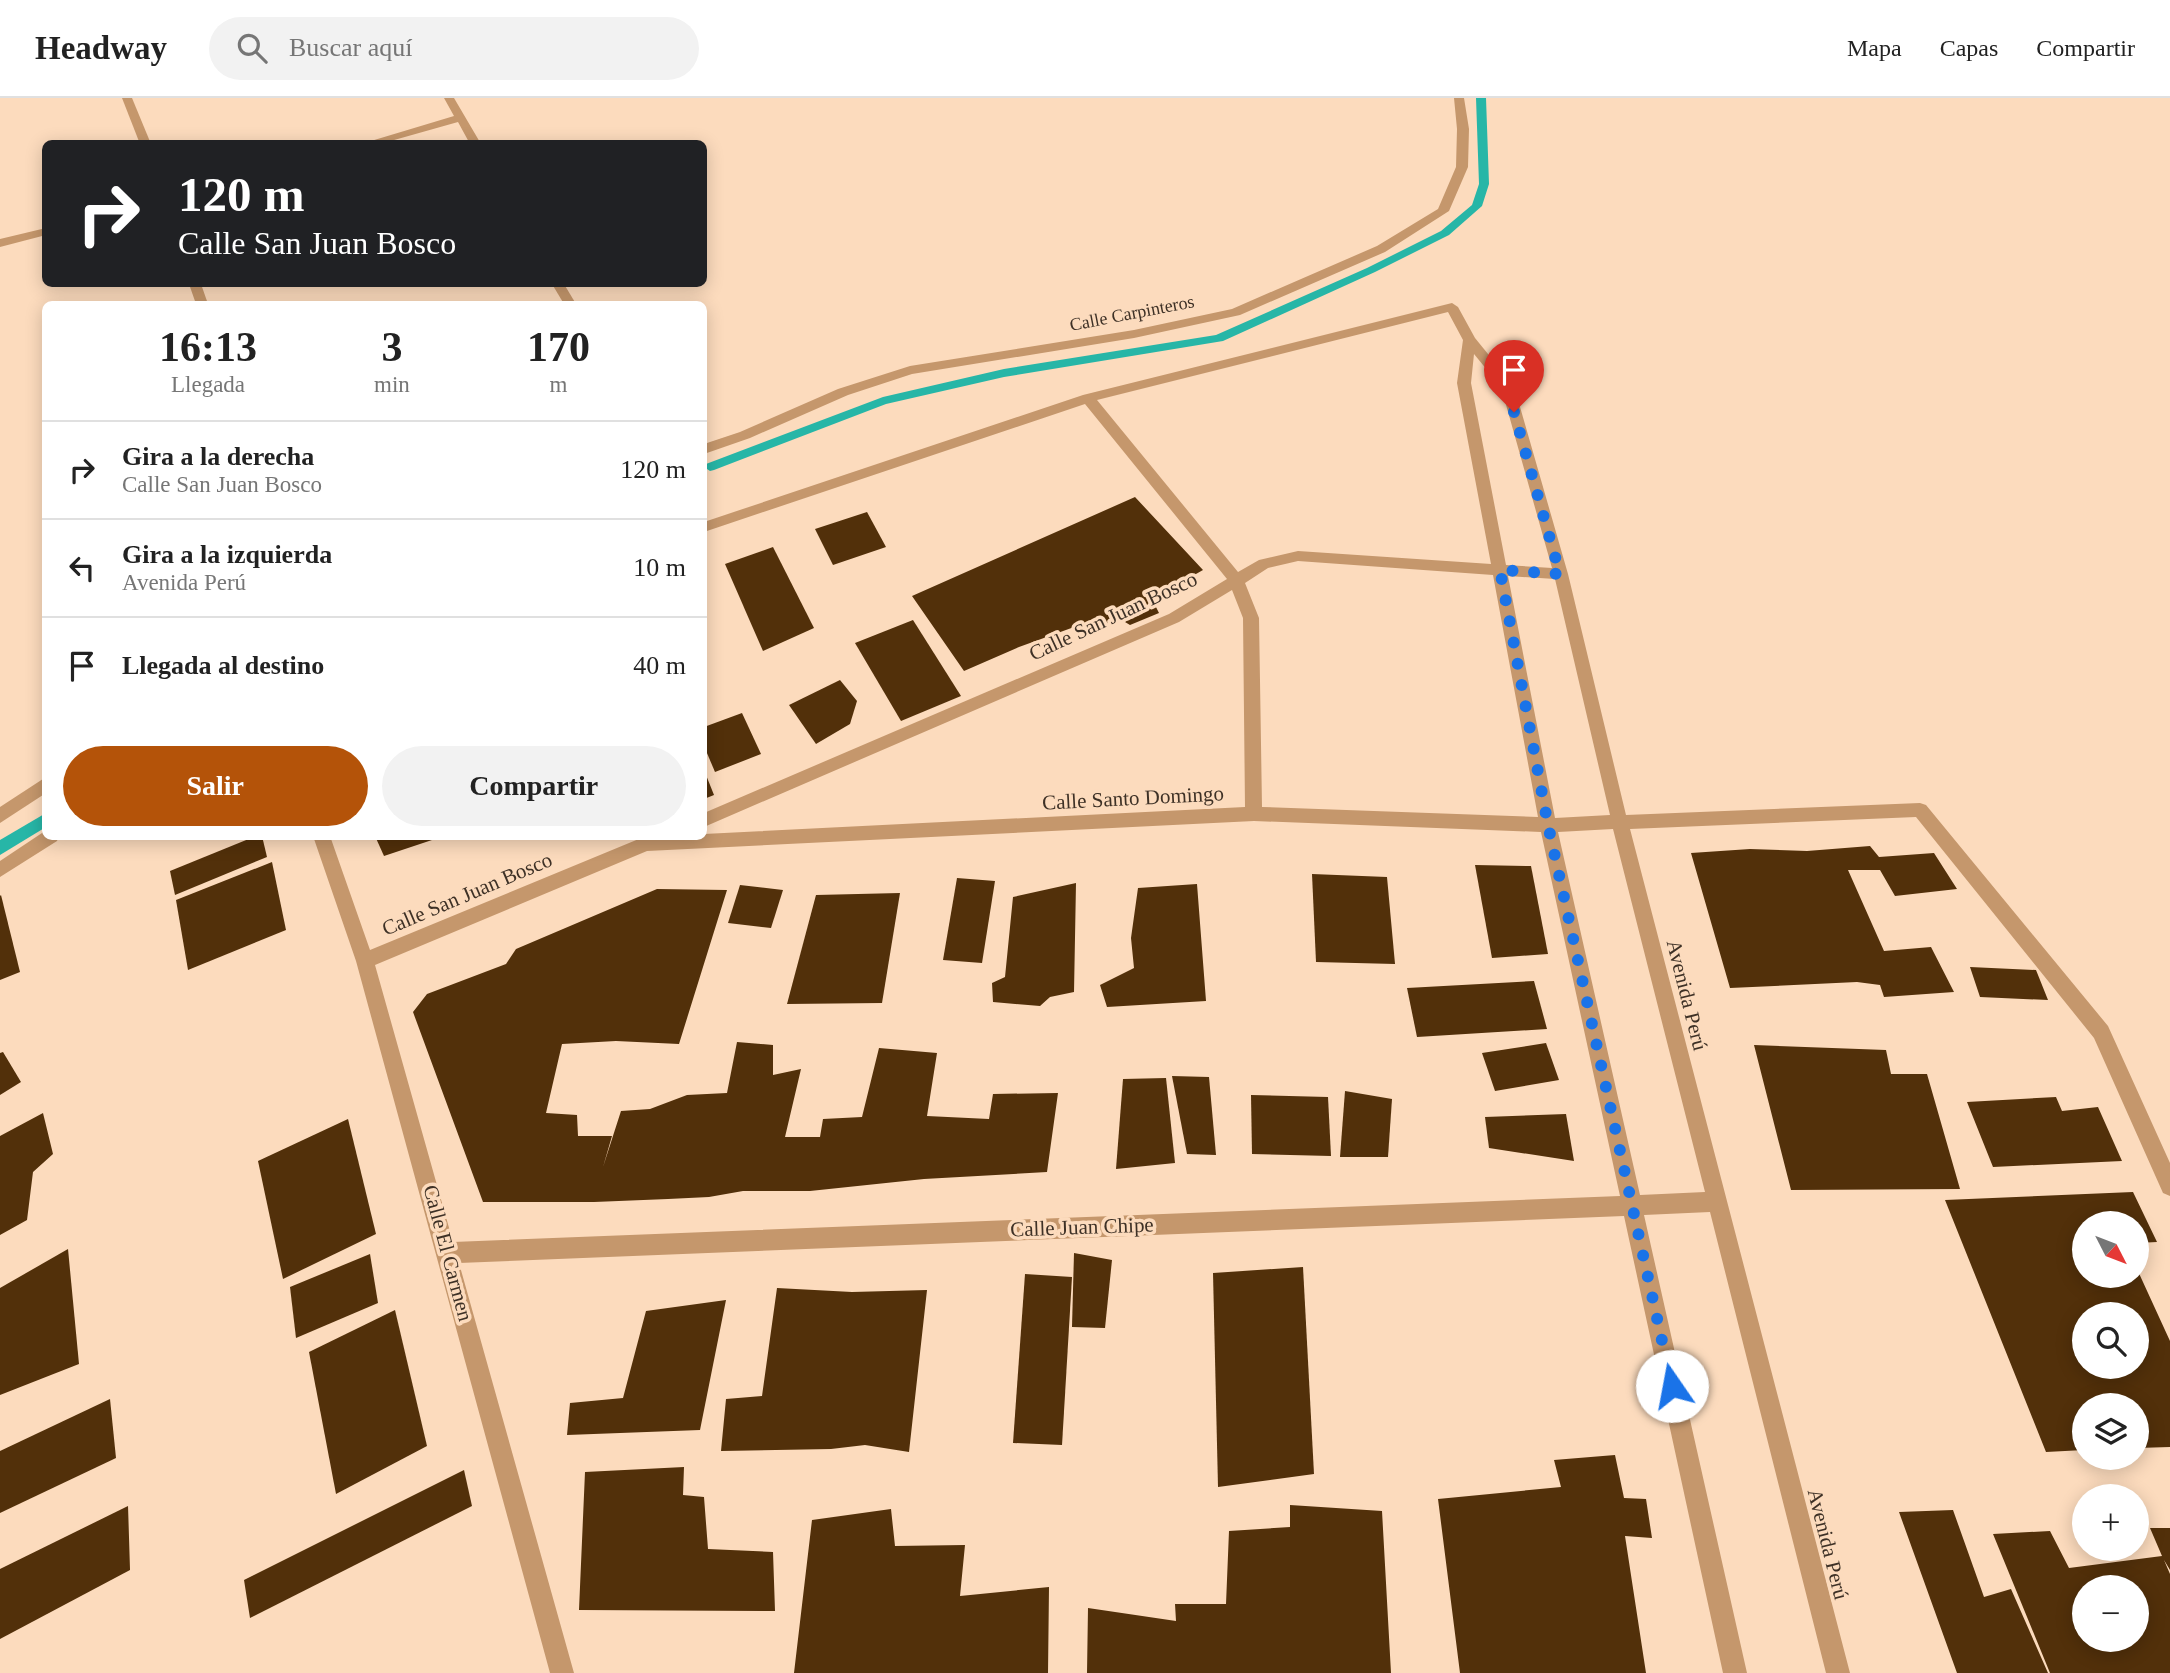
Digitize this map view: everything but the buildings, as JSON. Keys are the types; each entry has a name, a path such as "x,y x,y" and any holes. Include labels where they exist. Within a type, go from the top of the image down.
{"street":[{"path":"127,98 144,140"},
{"path":"449,98 474,140"},
{"name":"Calle Carpinteros","path":"707,448 745,435 843,391 910,370 1134,334 1236,312 1381,249 1443,211 1462,167 1463,130 1459,98"},
{"path":"381,140 461,118"},
{"path":"0,243 42,232"},
{"name":"Avenida Perú","path":"1088,398 1452,307 1469,340 1507,386 1560,574 1620,823 1838,1673"},
{"path":"1469,340 1464,383 1548,825 1735,1673"},
{"path":"707,523 1088,398 1236,580 1251,618 1254,814"},
{"name":"Calle San Juan Bosco","path":"707,819 1174,618 1264,564 1298,556 1560,574"},
{"path":"0,816 42,787"},
{"name":"Calle Santo Domingo","path":"707,838 1254,814 1548,825 1920,810 2101,1032 2170,1186"},
{"path":"0,870 45,840"},
{"name":"Calle El Carmen","path":"322,840 365,961 448,1253 562,1673"},
{"name":"Calle San Juan Bosco","path":"365,961 656,840"},
{"name":"Calle Juan Chipe","path":"448,1253 1716,1202"}],"waterway":[{"path":"710,467 883,401 1004,373 1219,338 1371,270 1445,233 1477,206 1484,184 1481,98"},
{"path":"0,848 42,822"}],"route":[{"path":"1514,412 1560,574 1500,570 1548,825 1672,1386"}]}
